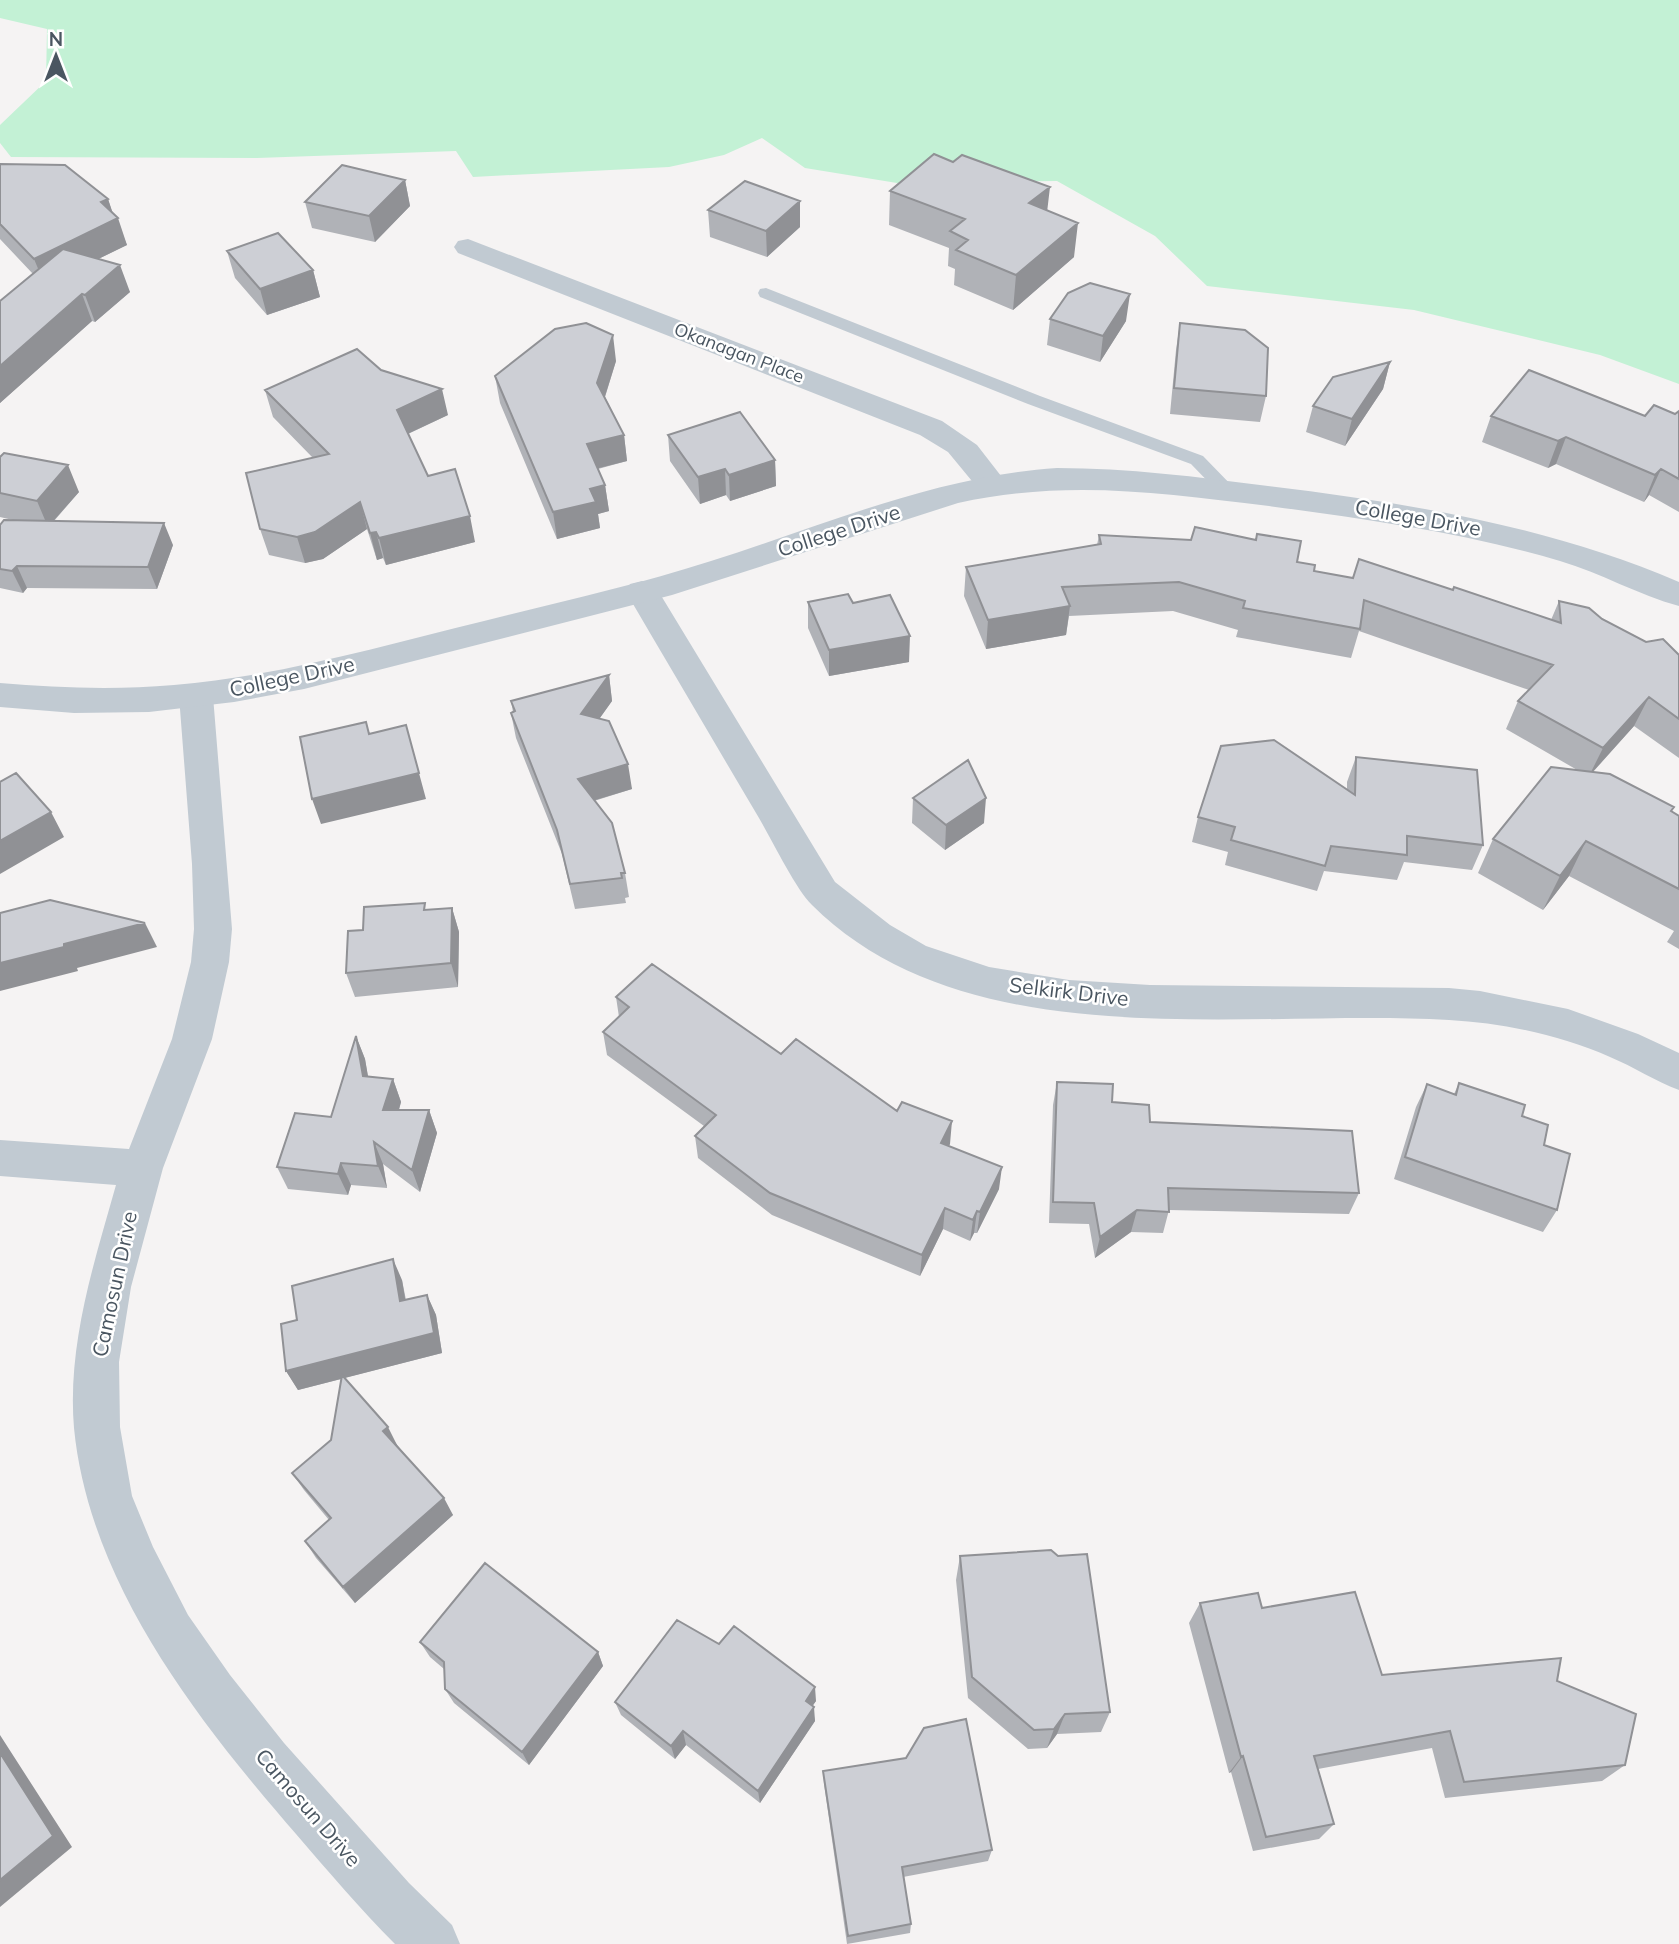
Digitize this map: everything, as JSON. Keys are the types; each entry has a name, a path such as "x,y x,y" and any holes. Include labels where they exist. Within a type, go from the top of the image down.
{"street":[{"name":"Okanagan Place","path":"468,247 931,428 953,438 966,449 992,485"},
{"name":"College Drive","path":"0,695 59,701 106,701 197,696 282,682 698,577 915,505 992,485 1093,478 1380,510 1479,528 1570,552 1679,595"},
{"name":"Selkirk Drive","path":"642,592 822,892 858,923 911,956 962,975 1021,990 1088,998 1449,1004 1493,1008 1575,1025 1617,1041 1679,1073"},
{"name":"Camosun Drive","path":"197,696 210,864 213,929 210,962 192,1039 142,1168 109,1287 97,1362 97,1427 109,1496 136,1563 171,1632 212,1693 292,1791 390,1902 433,1944"},
{"path":"0,1158 142,1168"}],"lane":[{"path":"766,293 1024,396 1197,460 1228,491"}],"green space":[{"path":"0,0 1679,0 1679,384 1600,355 1414,310 1207,286 1155,236 1057,181 897,183 805,168 762,138 724,155 669,167 473,177 456,151 257,158 11,157 0,143 0,125 46,81 47,29 0,18"}],"building":[{"path":"934,154 953,162 962,155 1050,187 1029,203 1078,223 1016,275 956,250 968,240 950,231 965,219 890,191"},
{"path":"0,164 65,165 108,199 101,202 118,218 34,259 0,224"},
{"path":"342,165 405,180 369,216 305,202"},
{"path":"745,181 800,201 766,231 708,210"},
{"path":"278,233 313,270 260,289 227,251"},
{"path":"63,249 120,265 85,295 82,294 0,366 0,301"},
{"path":"1090,283 1130,294 1103,336 1050,319 1068,293"},
{"path":"586,323 613,335 597,383 624,435 587,444 605,485 590,489 596,502 553,512 495,376 555,329"},
{"path":"1180,323 1245,330 1268,348 1266,396 1174,388"},
{"path":"357,349 381,370 442,389 397,410 428,476 455,469 470,516 379,538 376,532 370,533 360,502 315,532 297,537 260,529 246,473 329,454 265,390"},
{"path":"1390,362 1352,419 1313,406 1333,377"},
{"path":"1529,370 1645,416 1654,405 1675,414 1679,411 1679,479 1661,469 1655,475 1566,437 1558,441 1491,416"},
{"path":"740,412 775,460 729,475 725,469 698,477 668,435"},
{"path":"4,453 68,465 37,501 0,493 0,457"},
{"path":"4,520 164,523 148,567 17,566 12,571 0,569 0,525"},
{"path":"1195,527 1256,540 1257,534 1301,541 1297,562 1315,565 1314,571 1353,578 1359,559 1561,623 1559,601 1589,608 1602,619 1646,642 1663,639 1679,655 1679,719 1649,697 1603,748 1518,701 1553,665 1364,600 1360,629 1243,608 1245,601 1179,582 1062,587 1070,606 988,620 966,567 1101,544 1099,535 1191,540"},
{"path":"848,594 853,603 890,595 910,636 829,650 808,602"},
{"path":"609,675 581,714 609,721 628,764 578,779 612,823 625,873 621,873 622,878 570,884 557,830 511,713 515,711 511,701"},
{"path":"366,722 369,734 406,725 419,773 312,799 300,737"},
{"path":"1274,740 1355,795 1356,757 1477,770 1483,845 1407,836 1407,855 1331,846 1325,866 1231,840 1235,827 1198,817 1221,746"},
{"path":"968,760 986,798 946,825 913,798"},
{"path":"1551,767 1610,774 1674,807 1671,811 1679,816 1679,889 1586,841 1560,876 1493,839"},
{"path":"16,773 51,812 0,841 0,782"},
{"path":"50,900 145,923 0,963 0,913"},
{"path":"425,903 424,910 452,908 451,963 346,973 348,931 363,930 364,907"},
{"path":"652,964 781,1054 796,1039 897,1111 902,1102 952,1121 941,1143 1002,1167 980,1212 977,1211 973,1220 945,1208 922,1255 770,1193 695,1136 716,1115 603,1032 629,1007 616,997"},
{"path":"356,1036 363,1076 393,1079 383,1110 429,1110 412,1170 374,1142 378,1166 341,1163 338,1174 277,1167 295,1113 331,1117"},
{"path":"1057,1082 1113,1084 1112,1102 1149,1105 1150,1122 1352,1131 1359,1193 1168,1188 1169,1212 1137,1210 1100,1237 1094,1203 1053,1202"},
{"path":"1459,1083 1525,1105 1522,1116 1548,1125 1544,1145 1570,1154 1557,1210 1405,1157 1427,1084 1456,1095"},
{"path":"393,1259 400,1301 427,1295 434,1333 286,1371 281,1324 297,1320 292,1286"},
{"path":"342,1375 388,1427 383,1431 444,1498 343,1587 305,1541 331,1518 292,1473 331,1440"},
{"path":"1051,1550 1058,1556 1087,1554 1110,1712 1065,1714 1054,1729 1034,1730 972,1677 960,1556"},
{"path":"485,1563 598,1652 522,1752 445,1689 444,1662 420,1642"},
{"path":"1355,1592 1382,1675 1561,1658 1557,1681 1636,1714 1625,1765 1464,1782 1450,1731 1314,1756 1334,1824 1266,1837 1243,1756 1241,1757 1200,1603 1258,1593 1262,1608"},
{"path":"677,1620 719,1644 734,1626 815,1687 806,1701 814,1707 758,1791 683,1731 671,1746 615,1702"},
{"path":"966,1719 992,1850 902,1867 911,1924 848,1936 823,1771 906,1758 924,1728"},
{"path":"0,1753 53,1836 0,1880"}]}
